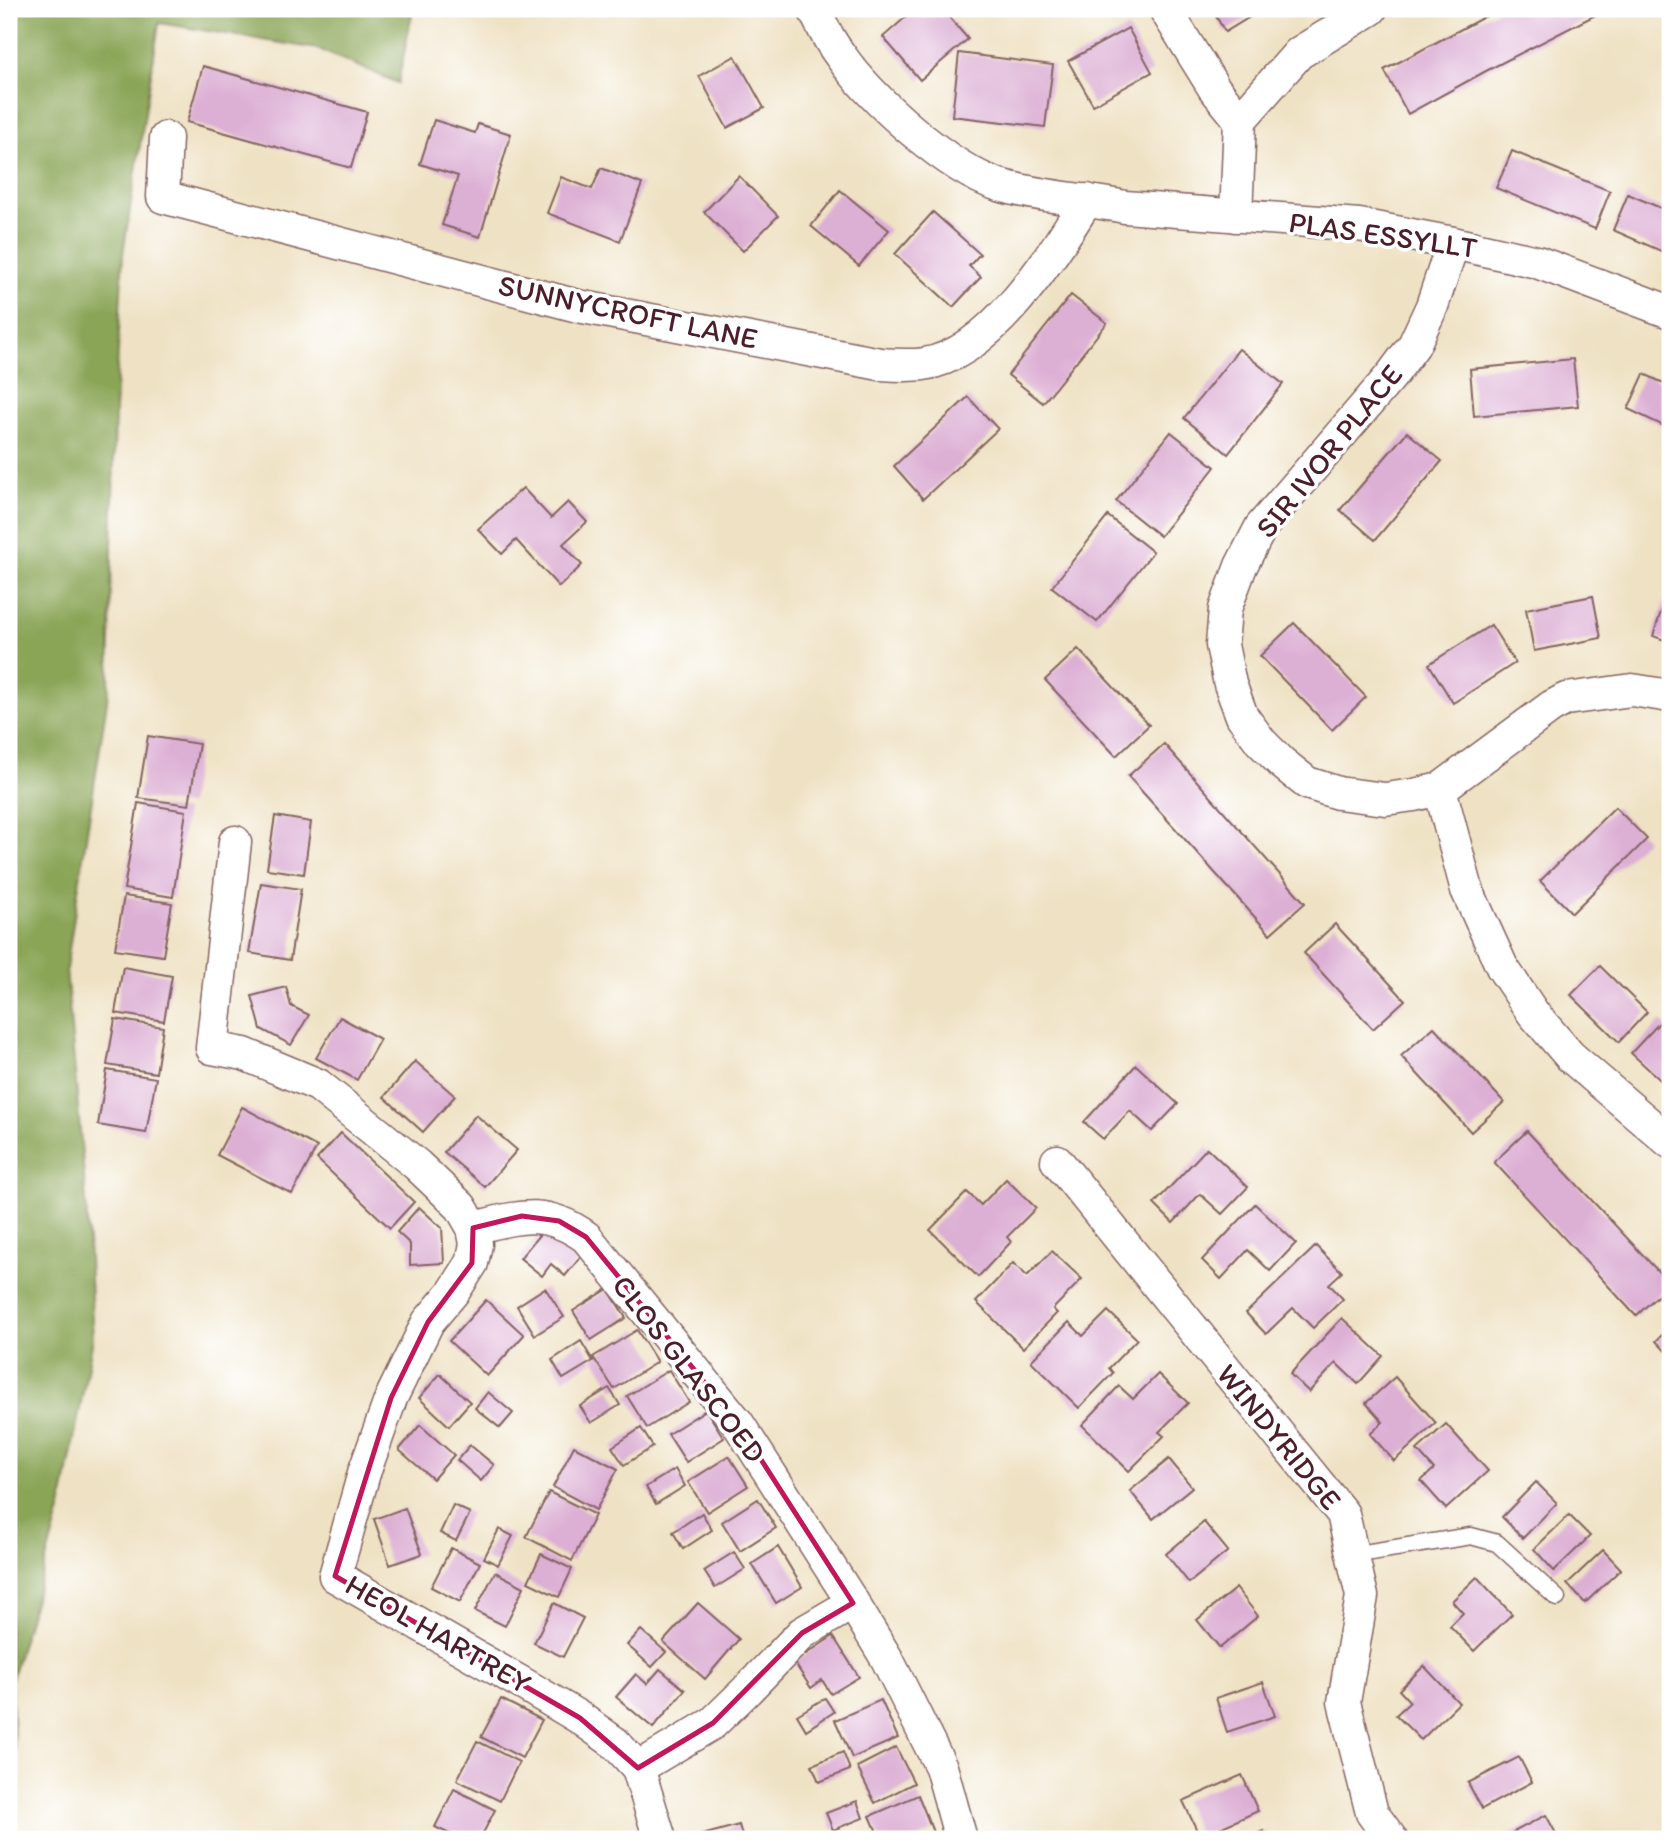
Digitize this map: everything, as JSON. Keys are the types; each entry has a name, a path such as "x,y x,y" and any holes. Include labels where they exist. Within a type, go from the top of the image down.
{"street":[{"name":"PLAS ESSYLLT","path":"814,9 839,54 868,89 950,161 996,184 1125,207 1359,225 1537,261 1670,312"},
{"path":"1165,9 1214,88 1240,120"},
{"path":"1236,216 1240,120 1299,53 1371,9"},
{"name":"SUNNYCROFT LANE","path":"166,138 163,197 578,306 880,364 925,364 959,351 981,336 1001,316 1055,250 1087,200"},
{"name":"SIR IVOR PLACE","path":"1453,243 1432,306 1414,345 1391,376 1261,527 1241,566 1224,609 1222,645 1230,684 1242,716 1261,742 1307,783 1338,793 1385,799 1414,796 1440,789 1551,707 1566,699 1632,690 1670,696"},
{"path":"1440,789 1467,890 1502,967 1533,1013 1570,1056 1670,1142"},
{"path":"235,842 212,1048 244,1054 318,1085 417,1165 461,1207 473,1228"},
{"name":"WINDYRIDGE","path":"1057,1161 1343,1514 1362,1595 1343,1703 1372,1812 1391,1839"},
{"name":"CLOS GLASCOED","path":"473,1228 522,1216 559,1221 574,1228 586,1237 737,1422 887,1659 941,1767 961,1839"},
{"name":"HEOL HARTREY","path":"473,1228 476,1244 472,1263 454,1291 428,1322 391,1398 364,1473 335,1576 526,1685 615,1743 638,1768 660,1839"},
{"path":"638,1768 713,1723 802,1633 853,1603"}],"lane":[{"path":"1352,1555 1471,1535 1497,1543 1556,1598"}],"highlighted area":[{"path":"522,1216 559,1221 586,1237 737,1422 853,1603 802,1633 713,1723 638,1768 580,1718 335,1576 391,1398 428,1322 472,1263 473,1228"}],"green space":[{"path":"9,9 413,9 398,83 318,49 159,23 123,254 115,410 109,688 66,969 86,1200 93,1339 61,1508 11,1681 16,1776 9,1792"}],"building":[{"path":"915,9 942,9 968,39 920,80 883,37"},
{"path":"1212,9 1263,9 1225,32"},
{"path":"1499,9 1607,9 1408,114 1384,70"},
{"path":"1128,28 1152,72 1093,105 1068,61"},
{"path":"959,53 1053,65 1045,127 952,116"},
{"path":"735,56 764,108 727,128 699,76"},
{"path":"203,66 367,112 351,168 187,122"},
{"path":"434,120 475,133 478,124 511,134 480,237 442,225 458,176 420,164"},
{"path":"1512,151 1610,191 1595,229 1496,188"},
{"path":"601,168 642,184 620,241 547,213 561,177 592,189"},
{"path":"739,176 778,216 743,251 704,212"},
{"path":"840,190 889,230 859,266 811,226"},
{"path":"1628,194 1670,212 1670,255 1613,230"},
{"path":"933,212 980,254 969,266 981,277 953,307 895,254"},
{"path":"1071,295 1107,323 1043,403 1008,375"},
{"path":"1239,349 1283,384 1228,454 1184,418"},
{"path":"1573,359 1578,406 1474,416 1470,369"},
{"path":"1644,374 1670,386 1670,429 1628,409"},
{"path":"968,397 998,429 923,499 894,466"},
{"path":"1171,432 1215,467 1160,536 1116,501"},
{"path":"1407,432 1442,461 1375,540 1340,510"},
{"path":"523,488 551,518 568,502 587,522 563,544 582,565 559,587 516,540 502,554 478,529"},
{"path":"1108,516 1153,552 1097,622 1052,587"},
{"path":"1667,594 1670,595 1670,642 1653,636"},
{"path":"1593,596 1601,638 1534,651 1526,609"},
{"path":"1294,623 1366,697 1332,730 1260,656"},
{"path":"1491,625 1515,663 1453,703 1429,664"},
{"path":"1078,649 1149,725 1116,756 1045,680"},
{"path":"148,736 199,744 189,805 138,798"},
{"path":"1164,744 1305,903 1270,934 1128,776"},
{"path":"138,803 186,811 173,897 124,889"},
{"path":"1615,807 1647,839 1572,913 1540,881"},
{"path":"275,816 311,822 304,874 267,869"},
{"path":"261,883 301,889 290,960 249,953"},
{"path":"124,896 172,903 163,956 115,949"},
{"path":"1335,924 1405,1000 1373,1029 1304,953"},
{"path":"1600,966 1647,1012 1619,1042 1571,995"},
{"path":"123,967 172,976 164,1021 115,1013"},
{"path":"286,987 291,1006 309,1015 291,1045 261,1029 252,996"},
{"path":"340,1017 380,1039 357,1080 316,1058"},
{"path":"115,1019 163,1027 156,1073 107,1065"},
{"path":"1661,1021 1670,1029 1670,1089 1631,1053"},
{"path":"1434,1027 1504,1102 1471,1132 1401,1056"},
{"path":"415,1061 455,1096 423,1132 384,1097"},
{"path":"1136,1065 1178,1104 1152,1131 1130,1111 1103,1139 1084,1122"},
{"path":"107,1070 156,1078 146,1133 98,1125"},
{"path":"242,1107 317,1147 292,1194 217,1155"},
{"path":"476,1115 517,1150 485,1187 444,1152"},
{"path":"1527,1131 1670,1284 1636,1316 1494,1162"},
{"path":"341,1133 414,1202 390,1228 317,1159"},
{"path":"1207,1148 1248,1187 1222,1214 1200,1194 1173,1223 1154,1204"},
{"path":"1006,1179 1036,1208 1007,1237 1011,1242 978,1277 930,1230 967,1192 981,1205"},
{"path":"1255,1204 1296,1243 1270,1271 1248,1250 1221,1279 1202,1260"},
{"path":"419,1207 442,1228 444,1263 410,1265 410,1244 397,1232"},
{"path":"549,1223 585,1252 565,1276 551,1264 542,1276 520,1258"},
{"path":"1316,1246 1342,1272 1329,1284 1343,1299 1313,1328 1293,1308 1266,1334 1246,1313"},
{"path":"1052,1251 1082,1279 1053,1309 1057,1313 1023,1348 976,1302 1013,1263 1027,1276"},
{"path":"545,1288 564,1317 535,1335 517,1306"},
{"path":"608,1289 626,1318 591,1340 573,1311"},
{"path":"486,1300 524,1335 487,1376 449,1341"},
{"path":"1108,1311 1137,1339 1109,1368 1113,1373 1079,1408 1031,1361 1069,1322 1083,1336"},
{"path":"1342,1318 1383,1356 1358,1384 1336,1363 1309,1392 1290,1374"},
{"path":"1670,1327 1670,1356 1656,1341"},
{"path":"637,1330 657,1362 614,1389 593,1357"},
{"path":"581,1341 593,1361 563,1379 552,1360"},
{"path":"669,1370 689,1402 647,1428 627,1396"},
{"path":"440,1374 470,1402 449,1426 419,1398"},
{"path":"1158,1374 1188,1403 1159,1432 1164,1436 1129,1471 1082,1425 1119,1386 1133,1399"},
{"path":"1395,1377 1436,1423 1394,1461 1370,1434 1383,1422 1366,1403"},
{"path":"609,1388 620,1405 591,1423 580,1406"},
{"path":"488,1392 513,1413 500,1428 475,1408"},
{"path":"706,1410 724,1438 686,1462 668,1434"},
{"path":"1446,1424 1488,1471 1446,1509 1421,1481 1434,1469 1417,1450"},
{"path":"420,1425 454,1455 433,1479 399,1450"},
{"path":"641,1428 653,1447 624,1465 612,1447"},
{"path":"470,1445 494,1465 481,1481 457,1460"},
{"path":"574,1446 618,1469 596,1510 553,1487"},
{"path":"729,1456 748,1486 707,1512 688,1482"},
{"path":"1169,1459 1192,1487 1153,1519 1130,1491"},
{"path":"675,1469 685,1486 656,1504 646,1487"},
{"path":"1536,1482 1557,1503 1523,1538 1502,1517"},
{"path":"549,1492 595,1515 572,1561 526,1537"},
{"path":"758,1499 776,1528 740,1551 722,1522"},
{"path":"453,1505 470,1513 456,1541 440,1533"},
{"path":"405,1508 422,1554 390,1565 374,1519"},
{"path":"702,1513 712,1530 683,1549 673,1532"},
{"path":"1569,1515 1590,1536 1554,1571 1534,1549"},
{"path":"1204,1522 1228,1551 1189,1583 1166,1554"},
{"path":"499,1529 513,1536 498,1565 484,1558"},
{"path":"778,1547 802,1587 776,1603 752,1564"},
{"path":"451,1548 480,1563 460,1602 431,1587"},
{"path":"1603,1550 1621,1569 1585,1603 1567,1584"},
{"path":"734,1552 745,1569 715,1588 704,1571"},
{"path":"541,1554 572,1569 559,1597 528,1582"},
{"path":"495,1572 524,1587 505,1626 475,1611"},
{"path":"1477,1577 1512,1614 1474,1651 1450,1626 1463,1613 1452,1601"},
{"path":"1236,1588 1258,1616 1220,1648 1197,1620"},
{"path":"554,1603 583,1618 563,1657 534,1643"},
{"path":"698,1603 739,1639 705,1679 663,1642"},
{"path":"641,1630 666,1652 652,1667 627,1645"},
{"path":"833,1636 859,1677 831,1694 822,1680 811,1688 794,1662"},
{"path":"1424,1666 1459,1703 1421,1740 1396,1715 1410,1702 1399,1690"},
{"path":"660,1669 685,1690 653,1728 616,1697 636,1674 647,1684"},
{"path":"1263,1682 1275,1716 1227,1732 1216,1698"},
{"path":"825,1698 834,1712 806,1730 797,1715"},
{"path":"501,1699 542,1720 522,1758 481,1737"},
{"path":"881,1700 898,1738 852,1758 835,1720"},
{"path":"477,1741 519,1762 500,1801 457,1780"},
{"path":"896,1747 914,1783 875,1803 857,1767"},
{"path":"843,1752 850,1770 819,1782 812,1765"},
{"path":"1519,1757 1532,1782 1482,1809 1468,1783"},
{"path":"1242,1775 1258,1811 1200,1837 1183,1801"},
{"path":"454,1789 495,1810 480,1839 460,1839 435,1827"},
{"path":"918,1795 933,1832 917,1839 880,1839 870,1816"},
{"path":"857,1801 863,1818 833,1830 826,1813"},
{"path":"1546,1815 1559,1839 1500,1839"},
{"path":"739,1825 743,1839 691,1839 691,1838"},
{"path":"1264,1831 1268,1839 1245,1839"}]}
